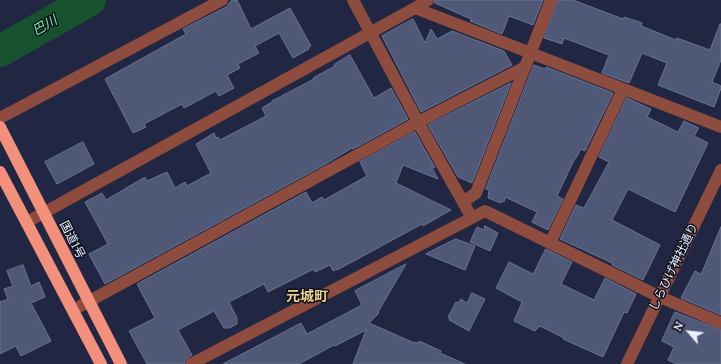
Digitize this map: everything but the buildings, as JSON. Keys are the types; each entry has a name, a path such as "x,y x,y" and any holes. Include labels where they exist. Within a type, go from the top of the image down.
{"highway":[{"name":"国道1号","path":"0,127 121,364"},
{"path":"0,172 100,364"}],"street":[{"path":"0,118 222,0"},
{"path":"353,0 418,122 472,218"},
{"path":"27,222 371,33 428,0"},
{"path":"463,202 476,193 552,0"},
{"path":"415,8 721,127"},
{"path":"73,310 418,122 525,67"},
{"path":"550,243 623,89"},
{"name":"しらひげ神社通り","path":"627,364 721,170"},
{"path":"191,364 484,211 660,297 721,323"}],"waterway":[{"name":"巴川","path":"0,51 90,0"}],"district":[{"name":"元城町","path":"307,297"}]}
